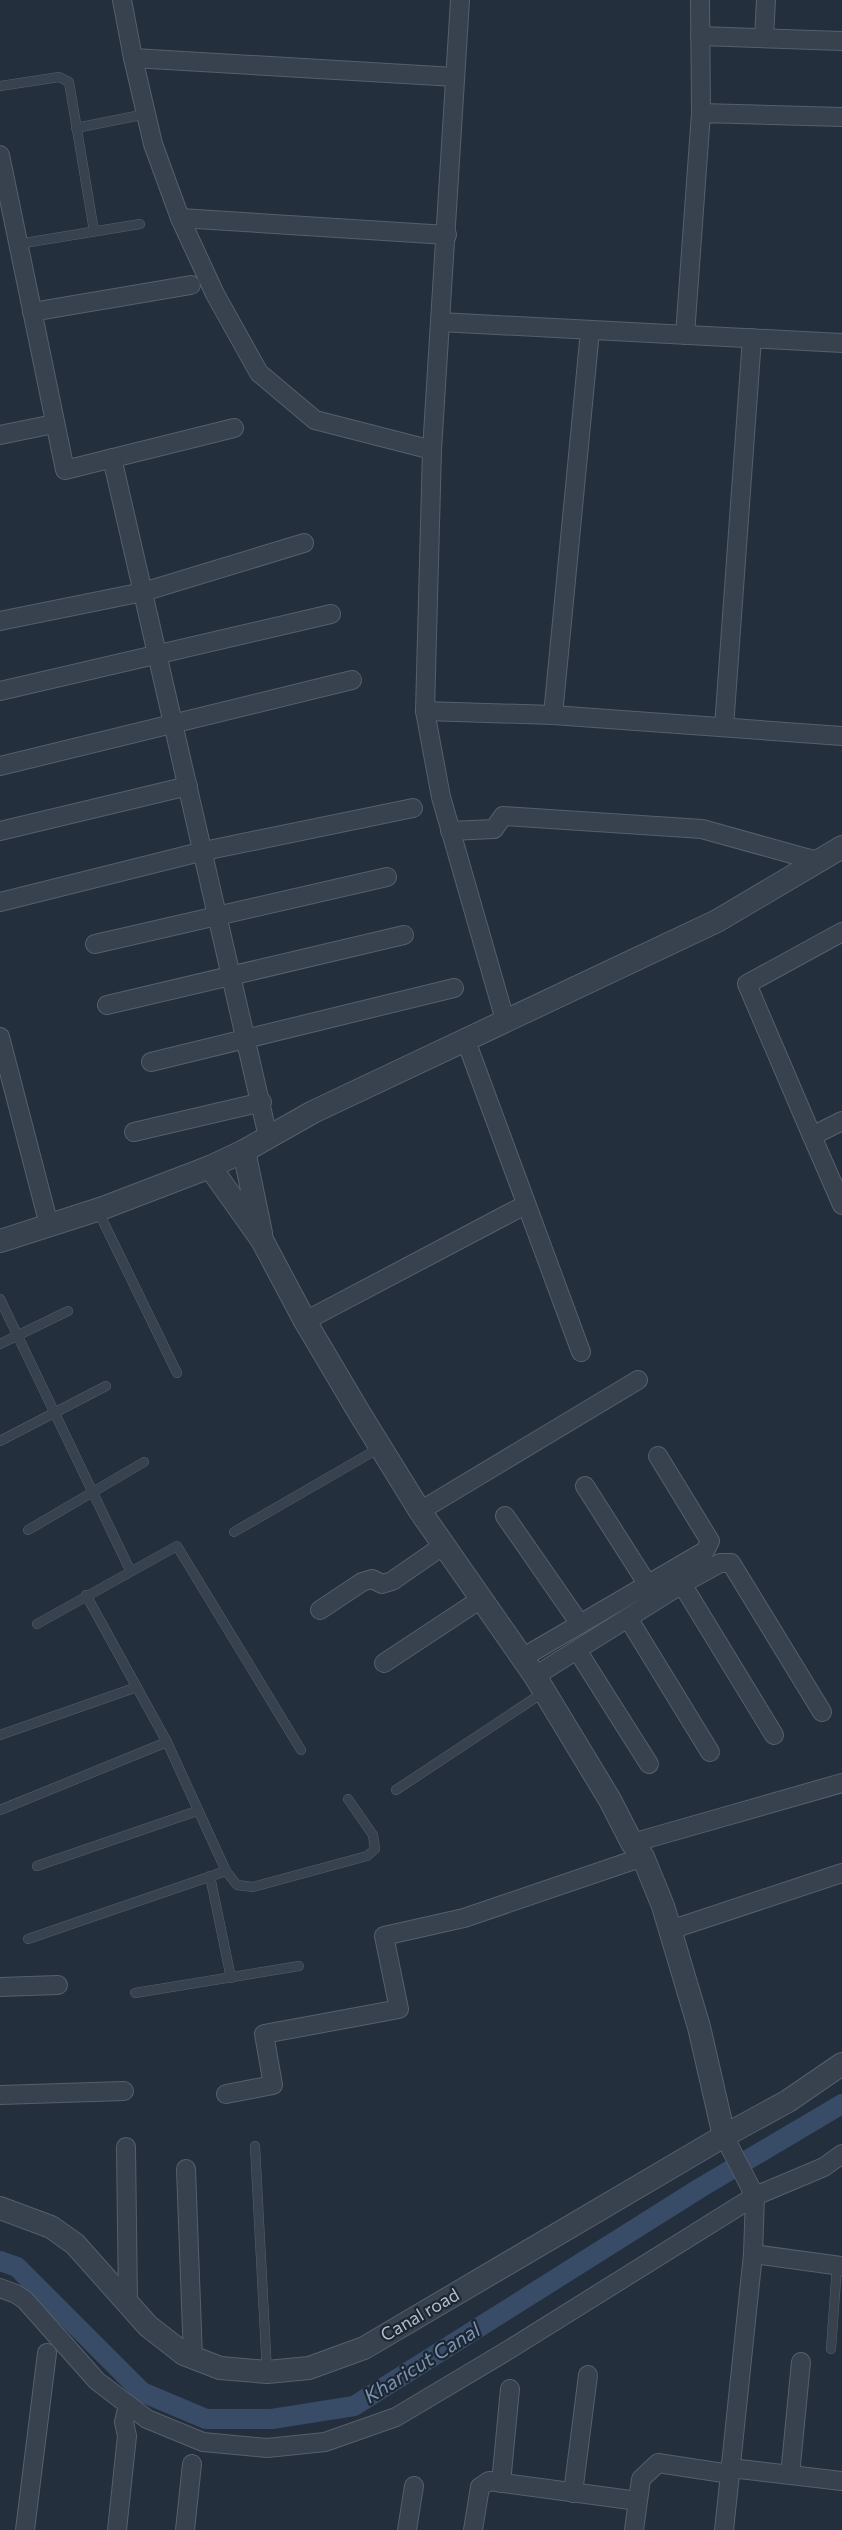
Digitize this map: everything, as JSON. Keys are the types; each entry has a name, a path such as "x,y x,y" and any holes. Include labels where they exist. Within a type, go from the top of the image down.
{"street":[{"path":"122,0 153,144 180,218 215,294 260,373 315,420 432,450"},
{"path":"460,0 432,450 425,711 441,797 505,1020"},
{"path":"685,335 701,113 700,0"},
{"path":"764,38 766,0"},
{"path":"700,36 842,41"},
{"path":"133,58 455,77"},
{"path":"701,113 842,117"},
{"path":"0,155 65,470 234,428"},
{"path":"180,218 447,235"},
{"path":"32,312 191,285"},
{"path":"440,322 842,343"},
{"path":"553,715 590,331"},
{"path":"724,727 752,338"},
{"path":"0,435 54,424"},
{"path":"112,458 172,723 204,851 230,977 262,1102 268,1137"},
{"path":"0,621 143,592 304,543"},
{"path":"0,691 330,614"},
{"path":"0,766 352,680"},
{"path":"425,711 553,715 842,736"},
{"path":"0,831 188,786"},
{"path":"0,902 204,851 413,808"},
{"path":"450,831 494,829 503,816 702,829 817,861"},
{"path":"0,1241 97,1209 210,1167 244,1151 313,1112 465,1038 717,921 842,847"},
{"path":"95,944 387,877"},
{"path":"842,932 747,984 842,1205"},
{"path":"107,1005 404,935"},
{"path":"151,1062 454,988"},
{"path":"0,1037 49,1225"},
{"path":"465,1038 581,1352"},
{"path":"134,1132 262,1102"},
{"path":"812,1136 842,1121"},
{"path":"244,1151 262,1240"},
{"path":"210,1167 262,1240 305,1321 420,1511 534,1676 610,1800 638,1850 670,1930 699,2027 728,2143 763,2194 753,2254 731,2471 729,2529"},
{"path":"305,1321 525,1204"},
{"path":"420,1511 638,1380"},
{"path":"534,1676 580,1624 705,1551 710,1541 658,1456"},
{"path":"585,1486 648,1585"},
{"path":"505,1516 580,1624"},
{"path":"320,1610 362,1582 372,1579 382,1584 392,1581 444,1545"},
{"path":"534,1676 682,1584 720,1563 731,1563 822,1712"},
{"path":"682,1584 774,1735"},
{"path":"384,1663 481,1599"},
{"path":"628,1618 710,1752"},
{"path":"577,1650 649,1764"},
{"path":"226,2094 273,2085 264,2034 399,2009 384,1936 464,1918 638,1850 842,1783"},
{"path":"670,1930 842,1873"},
{"path":"0,1987 58,1985"},
{"name":"Canal road","path":"0,2208 51,2226 75,2244 148,2326 184,2354 220,2368 267,2372 309,2368 364,2348 728,2143 842,2064"},
{"path":"0,2095 124,2091"},
{"path":"126,2147 128,2304"},
{"path":"0,2288 25,2300 97,2381 147,2419 203,2442 267,2448 325,2442 396,2416 763,2194 824,2167 842,2154"},
{"path":"186,2169 193,2358"},
{"path":"753,2254 840,2266"},
{"path":"25,2530 47,2353"},
{"path":"790,2475 801,2362"},
{"path":"573,2493 588,2375"},
{"path":"501,2483 510,2389"},
{"path":"117,2530 127,2436 124,2421 128,2405"},
{"path":"634,2530 641,2479 658,2463 842,2481"},
{"path":"185,2530 192,2464"},
{"path":"473,2530 480,2487 489,2481 638,2501"},
{"path":"407,2530 414,2486"}],"lane":[{"path":"0,86 59,77 69,82 94,231"},
{"path":"76,128 146,114"},
{"path":"18,244 140,224"},
{"path":"97,1209 177,1373"},
{"path":"0,1299 130,1570"},
{"path":"0,1344 68,1311"},
{"path":"0,1441 106,1386"},
{"path":"234,1532 381,1447"},
{"path":"28,1530 144,1462"},
{"path":"37,1623 177,1546 301,1750"},
{"path":"86,1595 167,1742 226,1871 237,1885 253,1887 367,1856 375,1849 374,1835 348,1799"},
{"path":"396,1790 534,1676"},
{"path":"0,1735 137,1687"},
{"path":"0,1810 167,1742"},
{"path":"37,1866 197,1811"},
{"path":"28,1939 226,1871"},
{"path":"210,1876 231,1978"},
{"path":"135,1993 299,1966"},
{"path":"255,2146 267,2372"},
{"path":"831,2349 840,2266"}],"waterway":[{"name":"Kharicut Canal","path":"0,2261 17,2267 142,2392 206,2419 272,2419 354,2406 700,2188 842,2104"}]}
